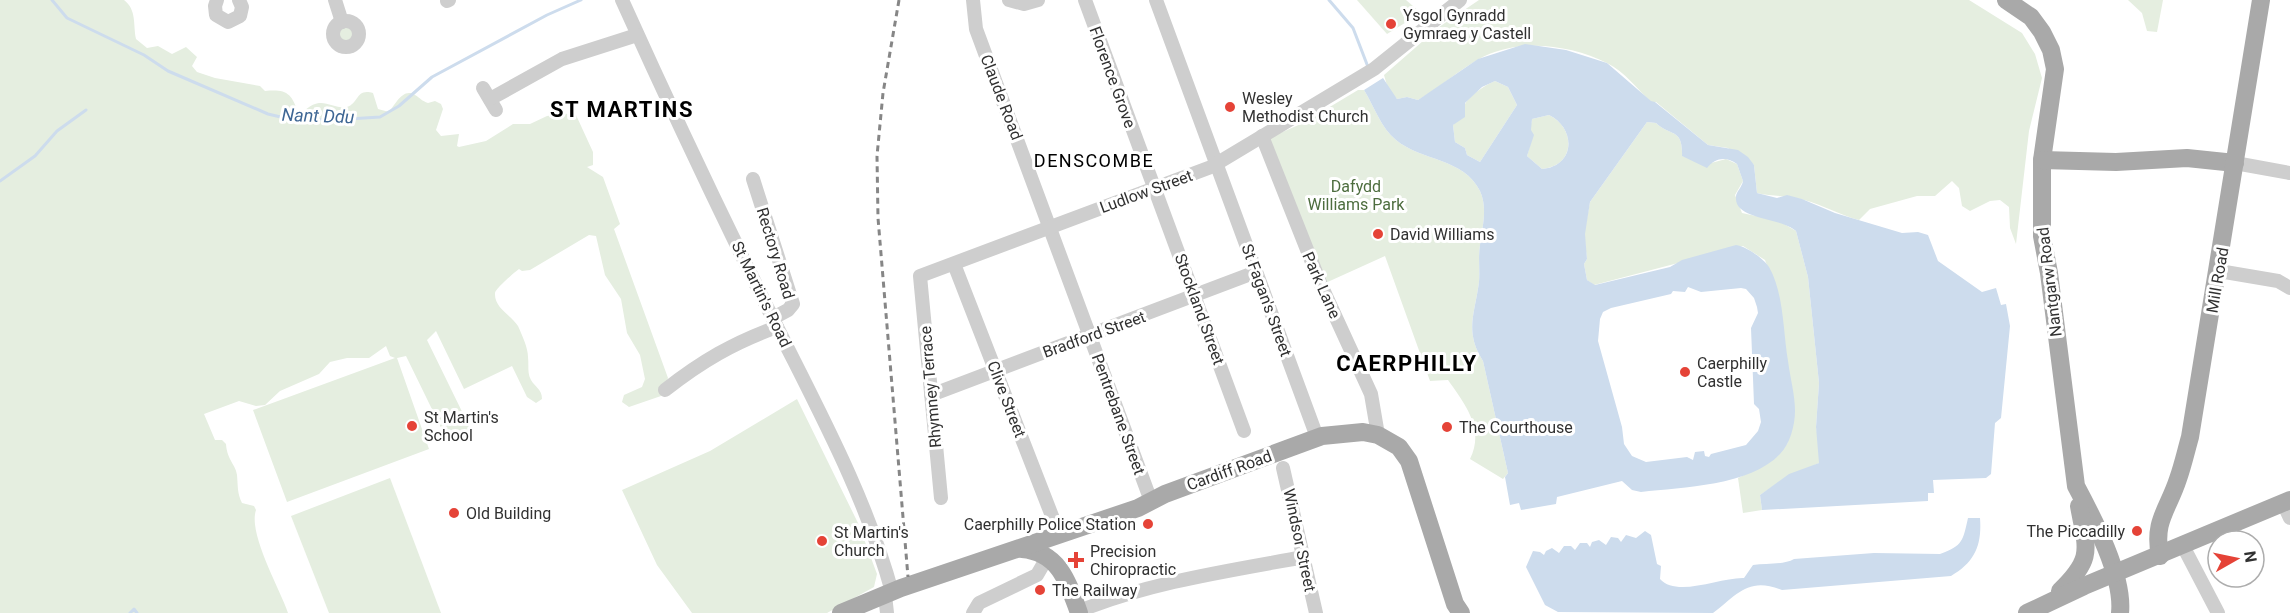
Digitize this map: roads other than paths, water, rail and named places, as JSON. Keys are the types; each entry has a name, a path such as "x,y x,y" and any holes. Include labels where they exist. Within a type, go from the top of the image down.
{"main road":[{"name":"Nantgarw Road","path":"2006,0 2031,17 2051,50 2055,69 2042,160 2042,236 2049,273 2076,486 2087,520"},
{"name":"Mill Road","path":"2153,558 2158,523 2178,480 2190,437 2261,0"},
{"path":"2042,160 2116,162 2187,159 2235,164"},
{"name":"Cardiff Road","path":"841,613 888,600 1022,549 1034,542 1138,508 1317,437 1363,432 1378,435"},
{"path":"1378,435 1399,447 1409,461 1452,597 1461,613"},
{"path":"2026,613 2153,558 2288,507"},
{"path":"2087,520 2123,557 2133,561 2153,558"},
{"path":"2087,520 2098,562 2114,574 2121,609"},
{"path":"2048,603 2077,574 2085,562 2087,520"},
{"path":"1048,556 1059,534"},
{"path":"1022,549 1038,551 1048,556 1068,584 1079,612"},
{"path":"2121,609 2153,558"}],"street":[{"path":"216,1 216,15 228,22 240,16 242,7 239,0"},
{"path":"335,0 342,21"},
{"name":"St Martin's Road","path":"622,0 856,490 881,554 888,600"},
{"name":"Claude Road","path":"973,0 976,29 1050,227"},
{"path":"1009,0 1024,4 1038,0"},
{"name":"Florence Grove","path":"1085,0 1155,187"},
{"path":"1156,0 1217,164"},
{"name":"Ludlow Street","path":"920,276 1217,164 1366,74 1460,0"},
{"path":"490,99 562,59 637,35"},
{"name":"Park Lane","path":"1262,136 1321,285 1371,394 1378,435"},
{"name":"St Fagan's Street","path":"1217,164 1317,437"},
{"path":"2235,164 2290,173"},
{"name":"Rectory Road","path":"753,178 793,304 775,322"},
{"name":"Stockland Street","path":"1155,187 1244,431"},
{"name":"Pentrebane Street","path":"1050,227 1151,501"},
{"name":"Clive Street","path":"954,264 1059,534"},
{"path":"2218,271 2278,281 2290,288"},
{"name":"Bradford Street","path":"931,395 1256,273"},
{"name":"Rhymney Terrace","path":"920,276 941,498"},
{"path":"665,390 698,363 775,322"},
{"name":"Windsor Street","path":"1283,468 1316,613"},
{"path":"2183,546 2218,613"},
{"path":"973,613 972,610 979,603 1037,575 1048,556"},
{"path":"1079,612 1119,595 1152,586 1304,557"}],"water":[{"path":"1525,44 1566,50 1607,63 1708,145 1738,150 1748,157 1754,165 1757,193 1777,198 1787,195 1835,213 1902,233 1918,232 1928,235 1938,261 1982,292 1996,288 2001,305 2006,304 2010,326 2001,418 1995,423 1991,474 1986,478 1933,480 1934,493 1928,493 1928,501 1762,510 1760,495 1789,474 1819,463 1816,427 1819,383 1808,277 1796,231 1789,226 1742,210 1737,204 1736,197 1743,181 1737,164 1721,159 1707,168 1682,156 1682,147 1675,134 1656,123 1647,122 1590,202 1585,234 1587,259 1584,264 1587,280 1595,285 1670,267 1682,260 1736,245 1759,257 1769,267 1778,289 1795,405 1791,434 1784,450 1767,465 1734,479 1641,492 1632,490 1622,481 1557,497 1556,504 1521,510 1519,503 1510,505 1505,477 1508,473 1483,361 1477,350 1472,331 1479,282 1479,250 1484,211 1480,191 1464,172 1406,147 1396,140 1382,123 1364,90 1383,78 1397,99 1407,97 1418,100 1478,59","holes":["1495,81 1508,87 1517,105 1480,162 1467,155 1465,148 1455,142 1453,125 1465,117 1465,103 1482,87","1549,115 1564,128 1568,137 1566,154 1553,166 1542,169 1527,156 1534,135 1531,130 1532,119","1688,287 1701,292 1741,288 1746,289 1754,298 1758,313 1751,328 1754,404 1759,409 1761,422 1758,431 1746,445 1711,454 1709,457 1705,456 1704,451 1695,452 1693,460 1687,457 1646,462 1632,456 1624,444 1622,427 1598,341 1600,319 1603,312 1611,308 1671,294 1673,291 1685,292"]},
{"path":"1968,518 1980,518 1978,545 1966,565 1951,576 1782,590 1770,586 1752,586 1736,594 1713,613 1558,612 1545,605 1526,567 1533,551 1544,555 1552,548 1559,553 1564,546 1571,546 1575,550 1580,543 1587,543 1590,547 1592,542 1599,540 1606,545 1611,537 1618,538 1621,542 1626,535 1636,538 1645,531 1651,535 1657,564 1661,566 1660,579 1677,587 1688,587 1744,578 1753,565 1780,563 1794,559 1874,553 1940,554 1958,545 1965,532"}],"waterway":[{"name":"Nant Ddu","path":"52,0 67,18 144,55 168,71 268,114 289,119 333,120 380,117 399,106 432,77 547,15 581,0"},
{"path":"1329,0 1353,28 1368,67"},
{"path":"0,181 35,156 57,131 86,110"},
{"path":"130,613 134,609 137,613"}],"railway":[{"path":"899,0 883,93 877,156 878,218 908,577"}],"place":[{"name":"Ysgol Gynradd Gymraeg y Castell","path":"1391,24"},
{"name":"Wesley Methodist Church","path":"1230,107"},
{"name":"David Williams","path":"1378,234"},
{"name":"Caerphilly Castle","path":"1685,372"},
{"name":"St Martin's School","path":"412,426"},
{"name":"The Courthouse","path":"1447,427"},
{"name":"Old Building","path":"454,513"},
{"name":"Caerphilly Police Station","path":"1148,524"},
{"name":"The Piccadilly","path":"2137,531"},
{"name":"St Martin's Church","path":"822,541"},
{"name":"Precision Chiropractic","path":"1076,560"},
{"name":"The Railway","path":"1040,590"}],"district":[{"name":"ST MARTINS","path":"622,109"},
{"name":"DENSCOMBE","path":"1094,161"},
{"name":"CAERPHILLY","path":"1407,363"}],"park label":[{"name":"Dafydd Williams Park","path":"1356,195"}]}
